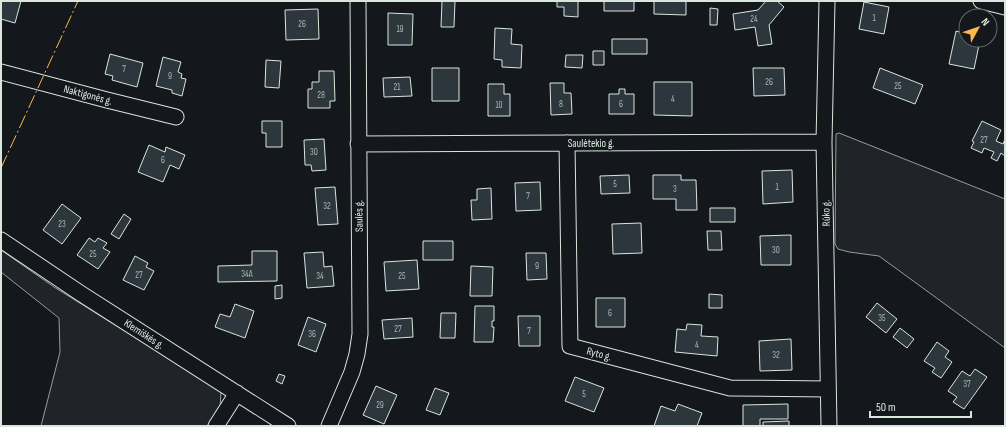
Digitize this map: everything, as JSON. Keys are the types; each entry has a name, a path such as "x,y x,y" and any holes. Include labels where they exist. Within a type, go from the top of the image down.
{"street":[{"name":"Saulės g.","path":"329,426 352,372 358,354 360,334 358,1"},
{"name":"Rūko g.","path":"827,1 824,142 829,426"},
{"path":"981,1 1005,7"},
{"name":"Naktigonės g.","path":"1,72 176,117"},
{"name":"Saulėtekio g.","path":"358,144 824,142"},
{"name":"Ryto g.","path":"568,143 570,346 730,388 828,389"},
{"name":"Klemiškės g.","path":"1,240 74,289 288,426"},
{"path":"216,426 237,393"}],"shaded area":[{"path":"839,133 1005,199 1005,348 879,256 838,249 835,244 836,134"},
{"path":"1,250 54,287 221,391 220,409 208,426 41,426 60,352 59,318 1,272"}],"building":[{"path":"1,1 21,1 15,23 1,19"},
{"path":"442,1 455,1 454,27 441,27"},
{"path":"557,1 578,1 578,17 564,16 564,7 557,7"},
{"path":"604,1 634,1 634,11 604,11"},
{"path":"654,1 686,1 686,15 654,14"},
{"path":"766,1 777,1 784,7 769,25 772,44 758,46 755,27 735,30 733,14 758,10"},
{"path":"864,2 889,7 884,34 859,29"},
{"path":"710,8 718,9 717,25 710,25"},
{"path":"318,9 319,39 286,40 285,10"},
{"path":"388,13 413,14 412,45 388,45"},
{"path":"495,28 512,29 511,44 522,45 521,68 502,67 502,60 494,59"},
{"path":"956,31 958,32 958,48 978,48 974,69 949,64"},
{"path":"612,39 647,39 647,54 612,54"},
{"path":"593,51 604,51 604,65 593,65"},
{"path":"110,54 143,63 137,87 112,80 113,76 105,74"},
{"path":"566,55 583,55 582,68 565,67"},
{"path":"163,57 181,62 178,72 182,74 181,78 186,79 182,96 172,93 172,90 156,86"},
{"path":"266,60 281,61 279,88 265,87"},
{"path":"432,68 459,68 459,101 432,101"},
{"path":"753,68 784,68 785,95 754,96"},
{"path":"880,68 923,85 915,104 873,88"},
{"path":"319,71 334,71 335,101 330,101 330,108 308,108 308,89 312,89 312,82 319,82"},
{"path":"410,77 412,96 384,97 383,78"},
{"path":"654,82 692,82 692,116 654,115"},
{"path":"550,83 564,83 564,93 571,93 572,114 551,115"},
{"path":"488,84 504,84 504,94 510,94 510,116 488,116"},
{"path":"619,89 625,89 625,94 634,94 634,114 609,114 609,94 619,94"},
{"path":"262,121 282,121 282,147 266,147 266,133 262,133"},
{"path":"982,121 1001,130 996,141 1003,144 1005,139 1005,156 1001,153 997,161 991,158 994,152 984,148 982,153 971,148 974,142 972,141"},
{"path":"324,139 326,170 312,171 311,165 305,165 304,140"},
{"path":"149,145 165,152 166,147 185,155 179,169 170,165 163,182 138,172"},
{"path":"792,170 793,202 763,204 762,171"},
{"path":"629,175 630,193 601,194 600,176"},
{"path":"653,175 681,175 681,180 696,180 697,210 676,210 676,199 653,199"},
{"path":"540,182 541,210 516,211 515,183"},
{"path":"335,187 338,224 318,225 315,188"},
{"path":"491,188 492,219 472,220 471,200 477,200 477,189"},
{"path":"62,204 81,218 62,244 43,230"},
{"path":"710,208 735,208 735,222 710,222"},
{"path":"124,214 131,219 119,239 111,234"},
{"path":"641,223 642,253 613,254 612,224"},
{"path":"707,231 721,231 722,250 708,250"},
{"path":"791,235 791,265 761,265 760,236"},
{"path":"89,238 95,242 98,238 107,243 103,248 110,252 98,269 77,255"},
{"path":"423,241 453,241 453,260 423,260"},
{"path":"252,251 277,251 277,281 218,282 218,266 252,265"},
{"path":"323,252 324,267 332,266 334,286 307,288 304,253"},
{"path":"526,253 546,253 547,279 527,280"},
{"path":"135,256 148,263 146,267 154,271 144,290 123,280"},
{"path":"417,260 419,289 386,291 384,262"},
{"path":"471,266 493,267 492,296 470,296"},
{"path":"282,285 282,298 275,299 275,286"},
{"path":"709,294 722,295 722,308 709,308"},
{"path":"596,298 625,298 625,327 596,327"},
{"path":"877,303 897,319 886,333 866,317"},
{"path":"235,304 254,311 245,338 215,327 220,314 230,317"},
{"path":"475,306 494,306 494,321 492,321 492,327 494,327 493,342 474,342"},
{"path":"441,313 456,313 455,338 440,338"},
{"path":"518,316 540,316 540,346 519,346"},
{"path":"308,317 326,324 316,352 298,345"},
{"path":"412,318 413,337 384,339 382,320"},
{"path":"687,324 702,325 701,336 718,337 717,356 675,352 677,329 686,330"},
{"path":"900,328 914,339 907,348 893,337"},
{"path":"791,339 792,370 760,371 759,341"},
{"path":"937,342 949,351 945,357 952,362 941,378 932,372 935,368 924,361"},
{"path":"975,369 987,377 964,409 953,402 957,397 948,391 962,371 970,376"},
{"path":"279,374 285,376 282,384 276,381"},
{"path":"575,377 604,388 594,412 565,401"},
{"path":"376,386 397,395 384,424 363,415"},
{"path":"435,388 449,393 440,415 426,410"},
{"path":"678,404 702,413 697,426 654,426 661,406 675,411"},
{"path":"788,404 788,419 760,419 760,426 743,426 743,405"},
{"path":"789,421 789,426 763,426 763,422"}],"power":[{"path":"1,168 78,1"}]}
